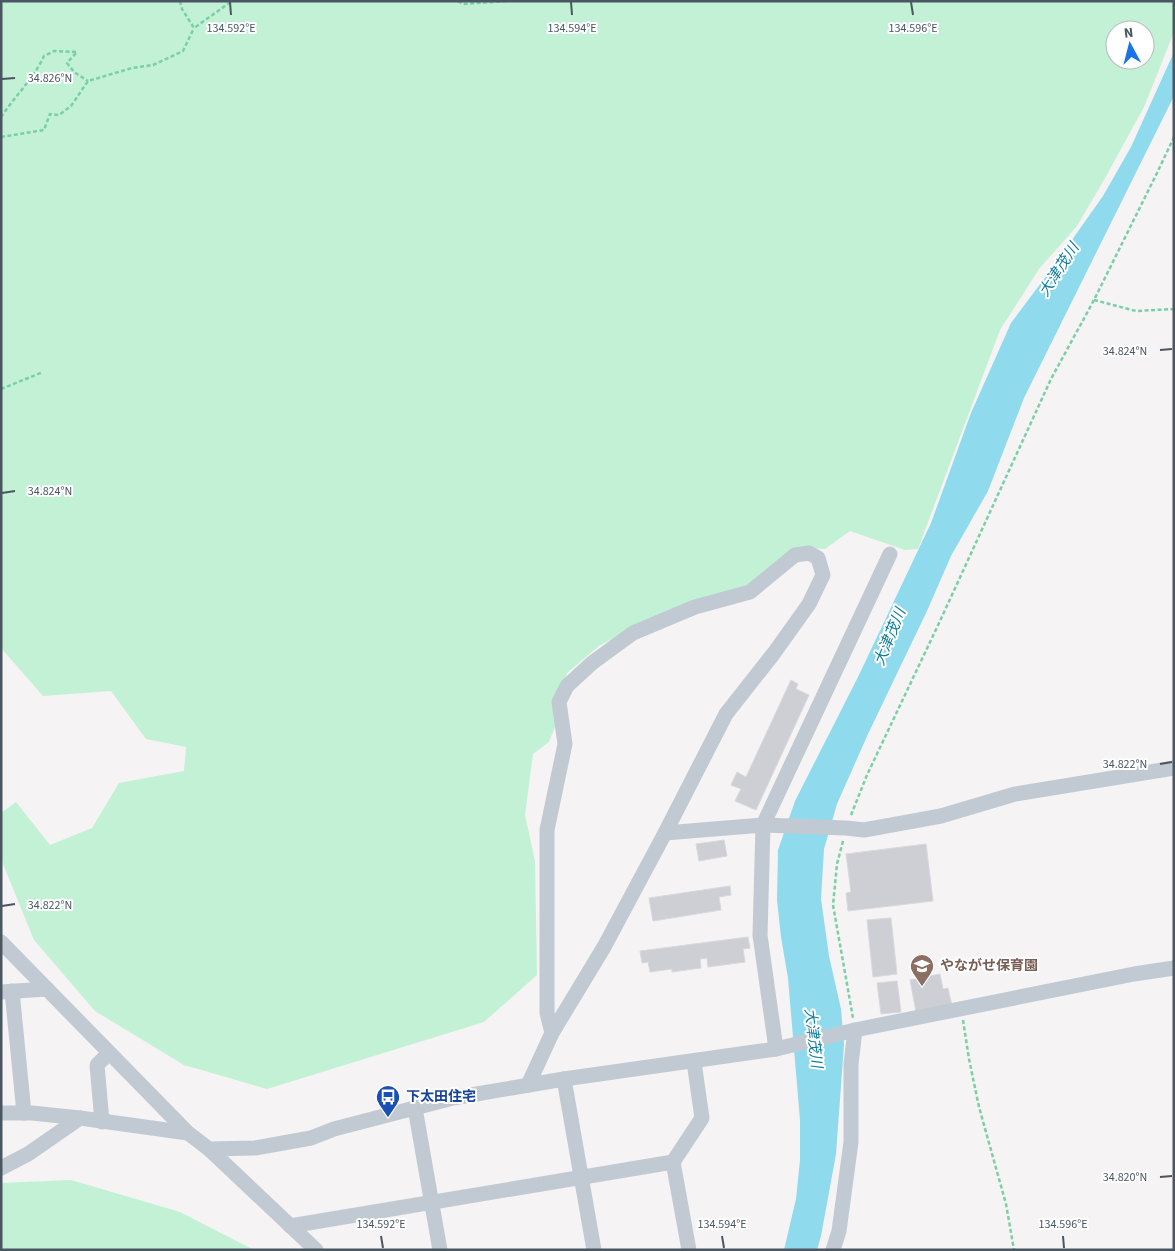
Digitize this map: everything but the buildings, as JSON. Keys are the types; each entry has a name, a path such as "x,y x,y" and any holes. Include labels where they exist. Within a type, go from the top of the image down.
{"street":[{"path":"528,1085 552,1033 604,947 726,714 774,653 809,604 823,575 818,558 809,553 795,555 750,592 695,606 633,632 592,663 567,686 559,702 565,744 547,830 546,994 547,1014 552,1033"},
{"path":"776,1049 760,935 762,825 890,554"},
{"path":"665,833 762,825 864,830 942,816 1014,794 1174,768"},
{"path":"1,942 188,1133 209,1149 316,1250"},
{"path":"209,1149 255,1148 311,1138 453,1098 564,1079 776,1049 855,1030 1134,974 1174,968"},
{"path":"24,1113 6,992 47,989"},
{"path":"833,1250 839,1231 852,1142 851,1064 855,1030"},
{"path":"102,1122 97,1065 109,1053"},
{"path":"689,1250 673,1162 702,1118 694,1062"},
{"path":"564,1079 594,1250"},
{"path":"415,1108 440,1250"},
{"path":"1,1114 24,1113 80,1118 188,1133"},
{"path":"1,1168 28,1154 80,1118"},
{"path":"290,1226 673,1162"}],"path":[{"path":"180,1 182,9 194,28"},
{"path":"1,137 44,130 50,114 59,115 71,106 88,81 132,68 153,65 183,51 194,28 232,1"},
{"path":"458,1 463,4 507,1"},
{"path":"1,116 37,70 44,56 54,51 77,52 67,63 74,72 88,81"},
{"path":"855,1030 833,905 836,864 846,828 867,775 1051,378 1094,300 1174,137"},
{"path":"1094,300 1136,311 1174,309"},
{"path":"1,389 44,372"},
{"path":"961,1009 968,1059 1006,1204 1014,1250"}],"green space":[{"path":"1,1 1174,1 1174,32 1144,107 1077,226 1039,269 1000,330 918,549 905,550 850,531 825,549 799,548 751,585 649,619 599,646 567,673 560,695 564,704 549,742 533,754 525,815 535,861 537,975 484,1022 267,1089 184,1065 95,1011 34,940 1,859 1,813 16,802 50,845 92,828 119,783 184,771 186,747 146,739 111,691 43,696 1,648"},
{"path":"71,1180 180,1212 254,1250 1,1250 1,1183"}],"water":[{"name":"大津茂川","path":"1174,52 1174,96 1024,398 988,491 951,556 837,804 824,849 821,899 829,956 841,1009 844,1044 836,1154 817,1250 784,1250 796,1199 800,1160 800,1120 788,978 777,900 778,850 795,801 858,677 931,523 971,413 1011,323 1103,196 1131,147"}],"place":[{"name":"やながせ保育園","path":"922,987"},
{"name":"下太田住宅","path":"388,1118"}]}
